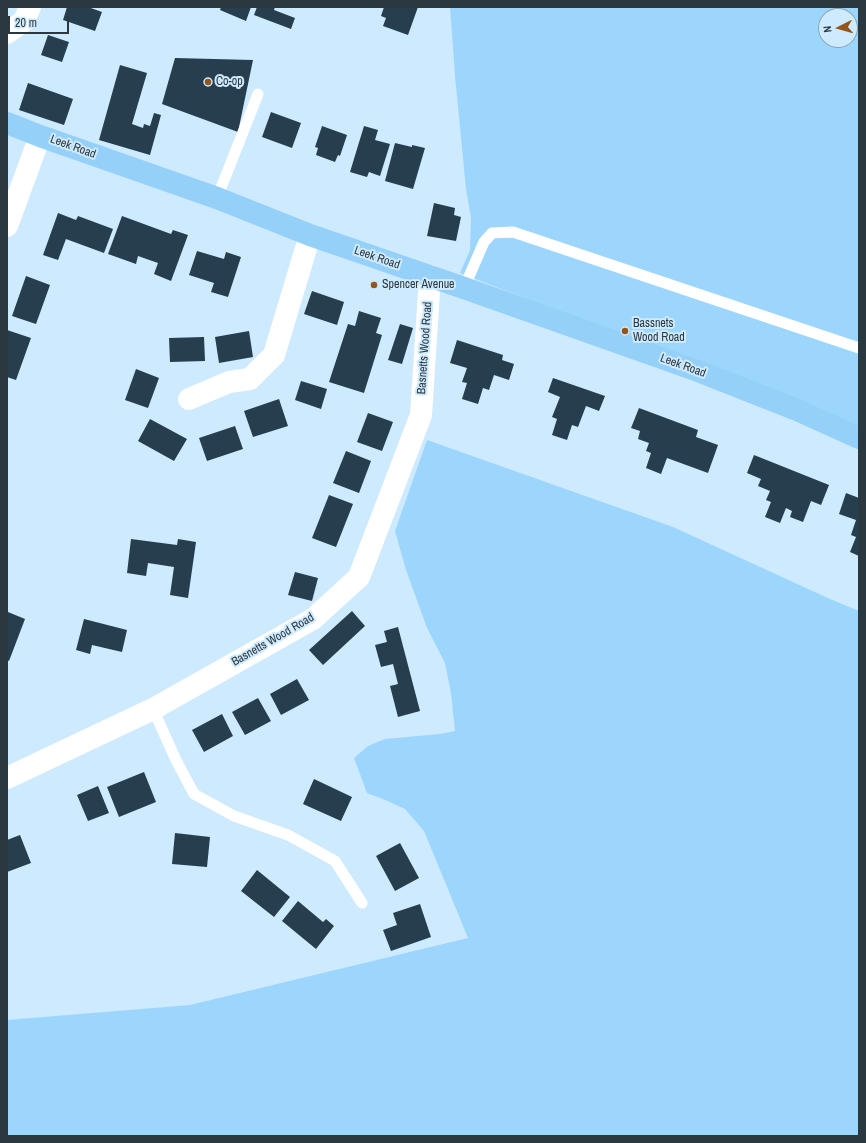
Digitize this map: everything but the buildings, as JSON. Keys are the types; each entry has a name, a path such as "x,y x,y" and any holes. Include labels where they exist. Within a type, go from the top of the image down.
{"highway":[{"name":"Leek Road","path":"7,123 217,198 310,235 698,371 797,410 859,438"}],"street":[{"path":"7,33 24,20 30,7"},
{"path":"7,226 40,136"},
{"path":"189,399 229,382 250,380 274,355 310,235"},
{"name":"Basnetts Wood Road","path":"7,778 153,710 313,619 359,577 421,415 430,276"}],"lane":[{"path":"217,198 258,94"},
{"path":"464,288 484,242 492,233 513,232 859,348"},
{"path":"153,710 176,760 194,794 234,816 288,835 336,861 362,903"}],"shaded area":[{"path":"450,7 859,7 859,427 460,273 470,250 471,218 466,189"},
{"path":"427,440 673,527 859,611 859,1136 7,1136 7,1020 190,1005 468,938 424,831 405,809 367,793 354,758 368,746 385,739 440,734 455,731 451,693 445,663 427,628 406,570 395,531"}],"place":[{"name":"Co-op","path":"208,82"},
{"name":"Spencer Avenue","path":"374,285"},
{"name":"Bassnets Wood Road","path":"625,331"}]}
